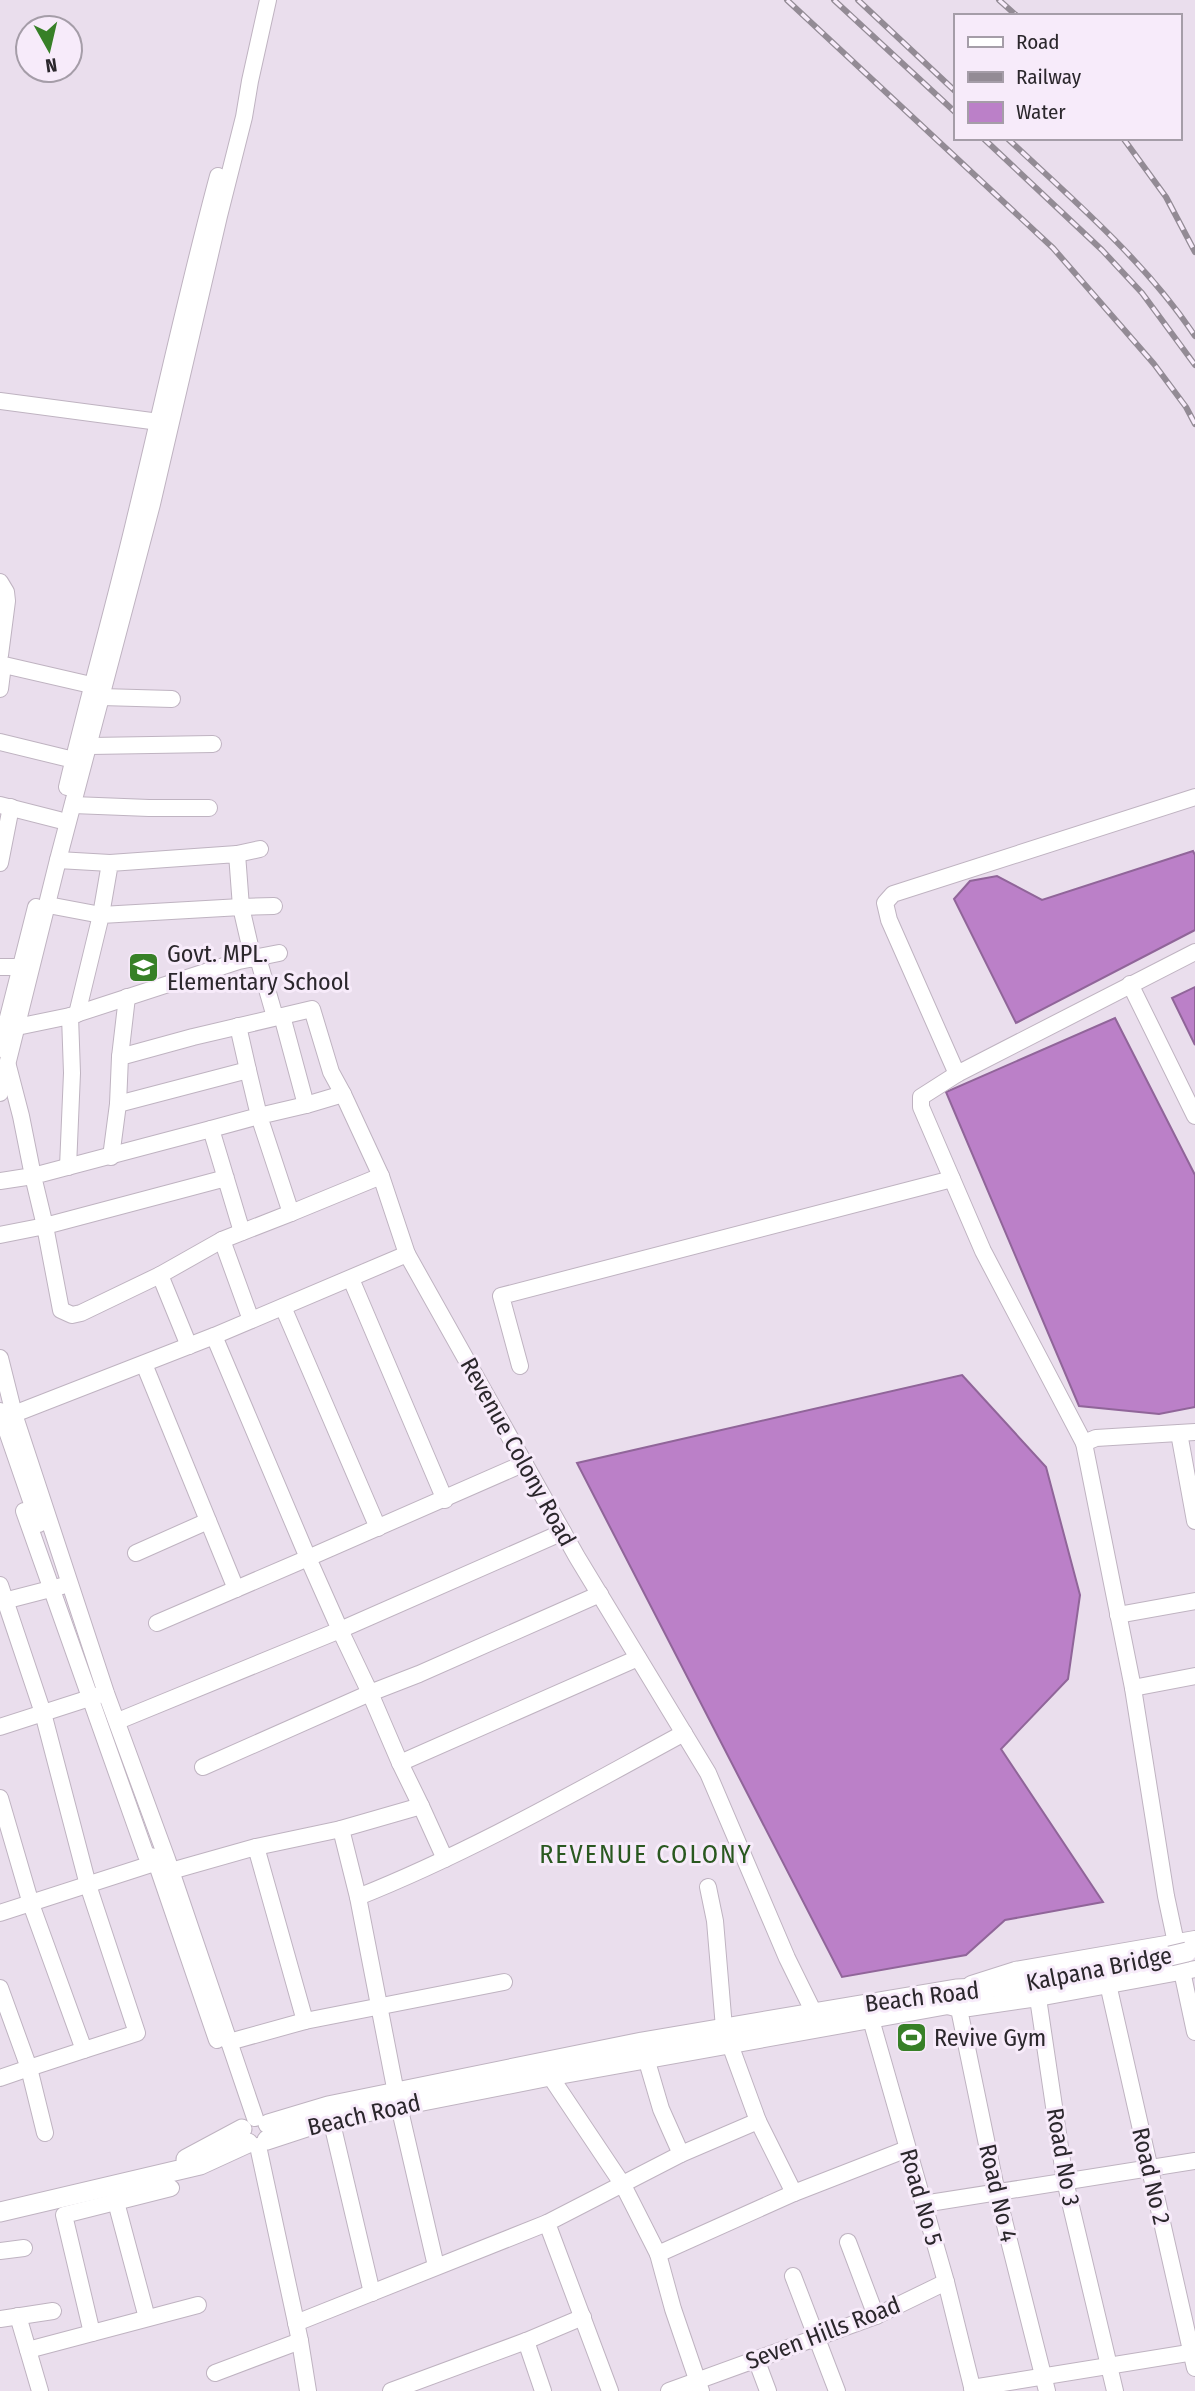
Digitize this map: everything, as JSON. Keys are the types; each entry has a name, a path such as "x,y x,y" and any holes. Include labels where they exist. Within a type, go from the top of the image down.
{"main road":[{"name":"Kalpana Bridge","path":"1003,1987 1186,1954"},
{"name":"Beach Road","path":"868,2011 952,2007 987,1997 1003,1987"},
{"name":"Beach Road","path":"0,2212 151,2177 255,2132 328,2106 398,2100 550,2076 646,2058 727,2036 868,2011 956,1989 1003,1987"},
{"name":"Beach Road","path":"255,2132 331,2119 398,2100 642,2042 727,2036"}],"street":[{"path":"0,1049 48,905 73,805 79,761 89,746 96,691 152,503 244,117 268,0"},
{"path":"250,81 233,119 206,219 79,761 59,820 21,967 9,1019 8,1066 45,1226 61,1310 65,1313 81,1313 160,1275 222,1240 381,1176"},
{"path":"0,401 159,422"},
{"path":"0,582 6,592 7,601 0,689"},
{"path":"1,661 96,691 173,699"},
{"path":"0,743 79,761"},
{"path":"89,746 213,744"},
{"path":"957,1074 888,920 885,904 893,894 1195,797"},
{"path":"73,805 209,808"},
{"path":"0,863 5,806 59,820"},
{"path":"58,860 110,863 237,854 260,849"},
{"path":"237,854 241,907 306,1105"},
{"path":"68,1167 73,1015 101,915 110,863"},
{"path":"48,905 101,915 274,906"},
{"path":"1195,952 957,1074 921,1097 920,1108 983,1251 1084,1443 1186,1954 1195,2032"},
{"path":"9,1019 73,1015 279,953"},
{"path":"0,967 21,967"},
{"path":"1130,985 1195,1116"},
{"path":"111,1157 127,997"},
{"name":"Revenue Colony Road","path":"278,1017 312,1009 331,1072 381,1176 407,1254 563,1532 708,1773 787,1958 817,2019"},
{"path":"120,1057 278,1017"},
{"path":"238,1026 259,1116 291,1213"},
{"path":"0,1091 8,1066"},
{"path":"118,1104 248,1070"},
{"path":"0,1181 111,1157 343,1094"},
{"path":"211,1129 242,1231"},
{"path":"0,1235 45,1226 226,1178"},
{"path":"520,1366 501,1296 952,1179"},
{"path":"222,1240 251,1320"},
{"path":"7,1413 144,1364 407,1254"},
{"path":"160,1275 189,1346"},
{"path":"351,1279 445,1500"},
{"path":"283,1307 378,1528"},
{"path":"214,1336 308,1558 445,1859"},
{"path":"0,1358 7,1413 94,1697 162,1862 229,2042 255,2132 300,2341 308,2391"},
{"path":"144,1364 236,1589"},
{"path":"1084,1443 1096,1438 1187,1433 1195,1521"},
{"path":"0,1443 118,1721 162,1862 188,1959 255,2132"},
{"path":"157,1623 525,1464"},
{"path":"136,1553 208,1521"},
{"path":"118,1721 340,1630 563,1532"},
{"path":"0,2078 136,2034 88,1885 43,1713 2,1596 61,1586"},
{"path":"203,1767 600,1594"},
{"path":"1118,1615 1195,1601"},
{"path":"400,1763 638,1658"},
{"path":"1133,1688 1195,1676"},
{"path":"0,1727 94,1697"},
{"path":"358,1897 445,1859 684,1733"},
{"path":"0,1798 31,1903 84,2050"},
{"path":"0,1913 162,1862 256,1847 341,1829 421,1806"},
{"path":"341,1829 358,1897 398,2100 436,2266"},
{"path":"256,1847 305,2021"},
{"path":"708,1886 715,1920 727,2036 758,2121 794,2193"},
{"path":"952,2007 1038,1998 1108,1984 1186,1954"},
{"path":"956,1989 1015,1970 1186,1954"},
{"path":"229,2042 305,2021 504,1982"},
{"name":"Road No 2","path":"1108,1984 1194,2357"},
{"path":"0,1988 29,2067 45,2133"},
{"name":"Road No 3","path":"1038,1998 1065,2181 1115,2391"},
{"name":"Road No 4","path":"952,2007 1046,2384"},
{"name":"Road No 5","path":"868,2011 946,2282 973,2390"},
{"path":"646,2058 661,2109 681,2154"},
{"path":"550,2076 623,2185 658,2254 673,2309 699,2385"},
{"path":"331,2119 372,2292"},
{"path":"296,2323 547,2223 681,2154 758,2121"},
{"path":"658,2254 794,2193 906,2149"},
{"path":"923,2204 1195,2161"},
{"path":"92,2333 64,2215 171,2188"},
{"path":"116,2202 147,2318"},
{"path":"547,2223 610,2391"},
{"path":"848,2242 876,2316"},
{"path":"0,2251 24,2248"},
{"path":"793,2276 837,2391"},
{"name":"Seven Hills Road","path":"669,2391 699,2385 756,2359 876,2316 946,2282"},
{"path":"28,2350 198,2305"},
{"path":"0,2319 53,2311"},
{"path":"18,2316 40,2391"},
{"path":"391,2391 583,2317"},
{"path":"215,2373 300,2341"},
{"path":"526,2341 543,2391"},
{"path":"973,2390 1046,2384 1109,2367 1194,2357"},
{"path":"756,2359 768,2391"}],"water":[{"path":"1193,851 1195,930 1016,1023 954,899 970,881 997,876 1042,900"},
{"path":"1195,987 1195,1045 1172,998"},
{"path":"1115,1018 1195,1175 1195,1407 1159,1414 1079,1406 946,1092"},
{"path":"962,1375 1046,1467 1080,1595 1068,1679 1001,1749 1103,1902 1005,1920 966,1955 842,1977 577,1463"}],"railway":[{"path":"787,0 1053,248 1154,364 1186,407 1195,424"},
{"path":"834,0 954,111"},
{"path":"858,0 954,90"},
{"path":"999,0 1015,14"},
{"path":"985,140 1102,250 1142,293 1195,365"},
{"path":"1009,140 1131,256 1195,336"},
{"path":"1124,140 1166,197 1195,252"}],"place":[{"name":"Govt. MPL. Elementary School","path":"144,968"},
{"name":"Revive Gym","path":"911,2038"}],"district":[{"name":"REVENUE COLONY","path":"646,1854"}]}
